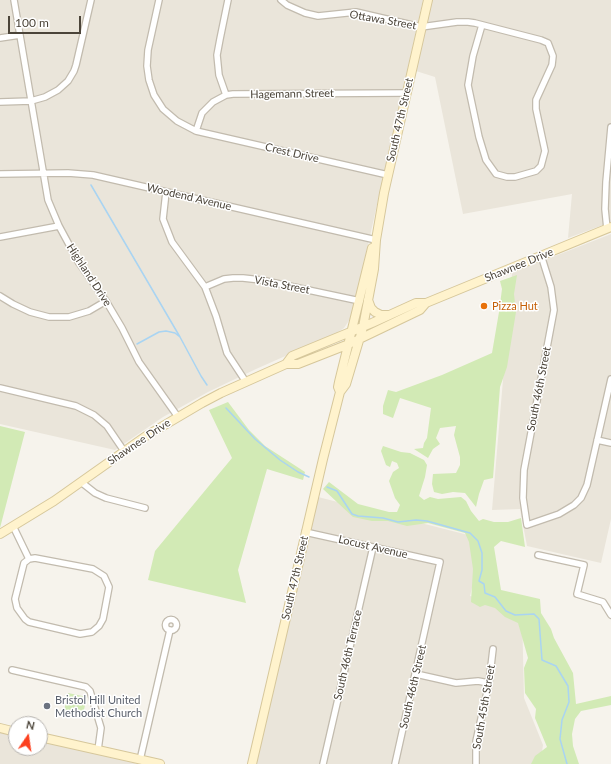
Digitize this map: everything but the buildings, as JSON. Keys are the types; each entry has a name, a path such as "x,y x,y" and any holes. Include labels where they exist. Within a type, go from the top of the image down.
{"main road":[{"name":"South 47th Street","path":"340,392 338,387 352,331 364,300 376,254 376,240 388,174 428,0"},
{"name":"Shawnee Drive","path":"286,364 292,356 416,303 426,303 609,228"},
{"name":"South 47th Street","path":"252,764 305,532 340,392 346,384 362,327 364,300"},
{"path":"364,300 375,312 382,315 389,315"},
{"name":"Shawnee Drive","path":"0,534 54,501 124,451 178,417 221,393 286,364 298,364 349,344 420,310 426,303"},
{"path":"329,352 342,358 344,365"},
{"path":"48,739 160,764"}],"street":[{"name":"Highland Drive","path":"14,0 48,200 59,226 79,263 106,301 122,328 139,362 178,417"},
{"path":"0,102 31,101 45,97 58,90 68,82 74,71 91,0"},
{"name":"Crest Drive","path":"159,0 148,50 147,66 149,80 154,95 163,109 177,121 196,131 388,174"},
{"path":"226,95 219,75 218,55 228,0"},
{"name":"Ottawa Street","path":"281,0 287,5 305,14 318,16 356,12 421,27 457,22 475,23 548,43 552,53 552,65 536,100 536,109 545,151 544,159 536,172 515,177 507,177 496,174 486,160 479,137 468,85 473,56 482,25"},
{"path":"0,38 20,35"},
{"name":"Hagemann Street","path":"196,131 202,113 213,102 226,95 406,93"},
{"path":"609,228 605,209 611,131"},
{"name":"Woodend Avenue","path":"0,174 68,173 93,175 376,240"},
{"path":"166,192 163,219 172,242 205,287 216,316 227,354 246,382"},
{"path":"0,237 59,226"},
{"name":"South 46th Street","path":"541,255 551,288 554,310 524,470 523,498 527,525 559,514 574,505 581,498 587,485 597,440"},
{"name":"Vista Street","path":"205,287 224,279 243,278 261,280 364,300"},
{"path":"0,296 30,312 49,317 70,317 89,311 106,301"},
{"path":"611,379 597,440 611,443"},
{"path":"0,388 76,406 94,415 107,426 124,451"},
{"path":"81,482 95,493 106,498 145,508"},
{"path":"13,526 29,559"},
{"name":"Locust Avenue","path":"305,532 440,562"},
{"name":"South 46th Terrace","path":"323,764 373,547"},
{"path":"538,555 584,566 578,594 603,602 611,615"},
{"path":"36,558 93,569 104,576 110,587 103,618 92,632 80,634 29,622 25,619 17,608 15,599 24,563 29,559 36,558"},
{"name":"South 46th Street","path":"395,764 440,562"},
{"path":"140,760 170,630"},
{"name":"South 45th Street","path":"476,764 476,741 489,683 493,650"},
{"path":"12,670 86,687 90,691 101,728 98,750"},
{"path":"416,674 456,683 478,681 489,683"}],"shaded area":[{"path":"0,0 423,0 352,316 344,328 335,334 208,392 163,417 115,450 0,424"},
{"path":"432,0 611,0 611,222 568,238 572,194 463,214 435,77 416,71"},
{"path":"611,234 611,519 601,563 527,546 520,509 492,510 512,273"},
{"path":"318,497 484,539 470,596 522,610 524,698 543,745 540,764 256,764"},
{"path":"0,732 8,734 8,756 48,756 48,743 139,764 0,764"}],"green space":[{"path":"517,275 514,294 516,312 507,367 500,387 493,478 484,480 476,507 465,493 453,492 442,494 434,492 432,484 433,474 456,473 460,465 460,457 454,435 456,426 440,428 436,438 440,444 433,449 428,458 414,449 423,448 427,438 431,408 400,398 393,418 383,414 383,406 388,390 396,392 442,375 492,353 502,289 500,281"},
{"path":"228,402 249,430 265,446 305,472 303,480 267,469 238,570 246,603 148,580 155,551 232,458 209,410"},
{"path":"0,426 25,432 0,528"},
{"path":"383,446 401,452 410,453 424,460 427,465 419,496 424,500 430,497 438,499 461,497 466,501 471,511 479,521 483,519 494,522 508,522 521,518 525,547 501,541 494,547 501,590 540,599 541,613 551,629 554,638 573,673 576,704 611,696 611,705 581,711 575,719 572,734 573,746 579,764 531,764 535,756 547,747 535,718 536,709 525,693 524,668 528,658 518,623 505,617 495,608 485,605 480,607 471,602 473,569 469,542 465,533 428,523 407,526 388,521 372,521 353,517 323,489 329,482 358,504 389,512 397,512 400,505 395,498 389,481 393,472 399,468 397,463 392,461 390,467 386,465 381,451"},
{"path":"68,693 87,697 82,718 63,715"}],"waterway":[{"path":"91,185 180,337"},
{"path":"137,344 159,332 166,331 175,333 180,337 207,385"},
{"path":"226,408 255,439 280,460 298,472 309,477"},
{"path":"327,487 337,491 352,514 358,516 383,518 398,522 416,520 427,521 470,533 478,541 482,553 482,570 479,581 484,584 485,593 495,597 506,611 515,615 534,614 539,619 542,660 556,666 568,686 569,702 562,720 560,739 567,764"}],"place":[{"name":"Pizza Hut","path":"484,306"},
{"name":"Bristol Hill United Methodist Church","path":"47,706"}]}
